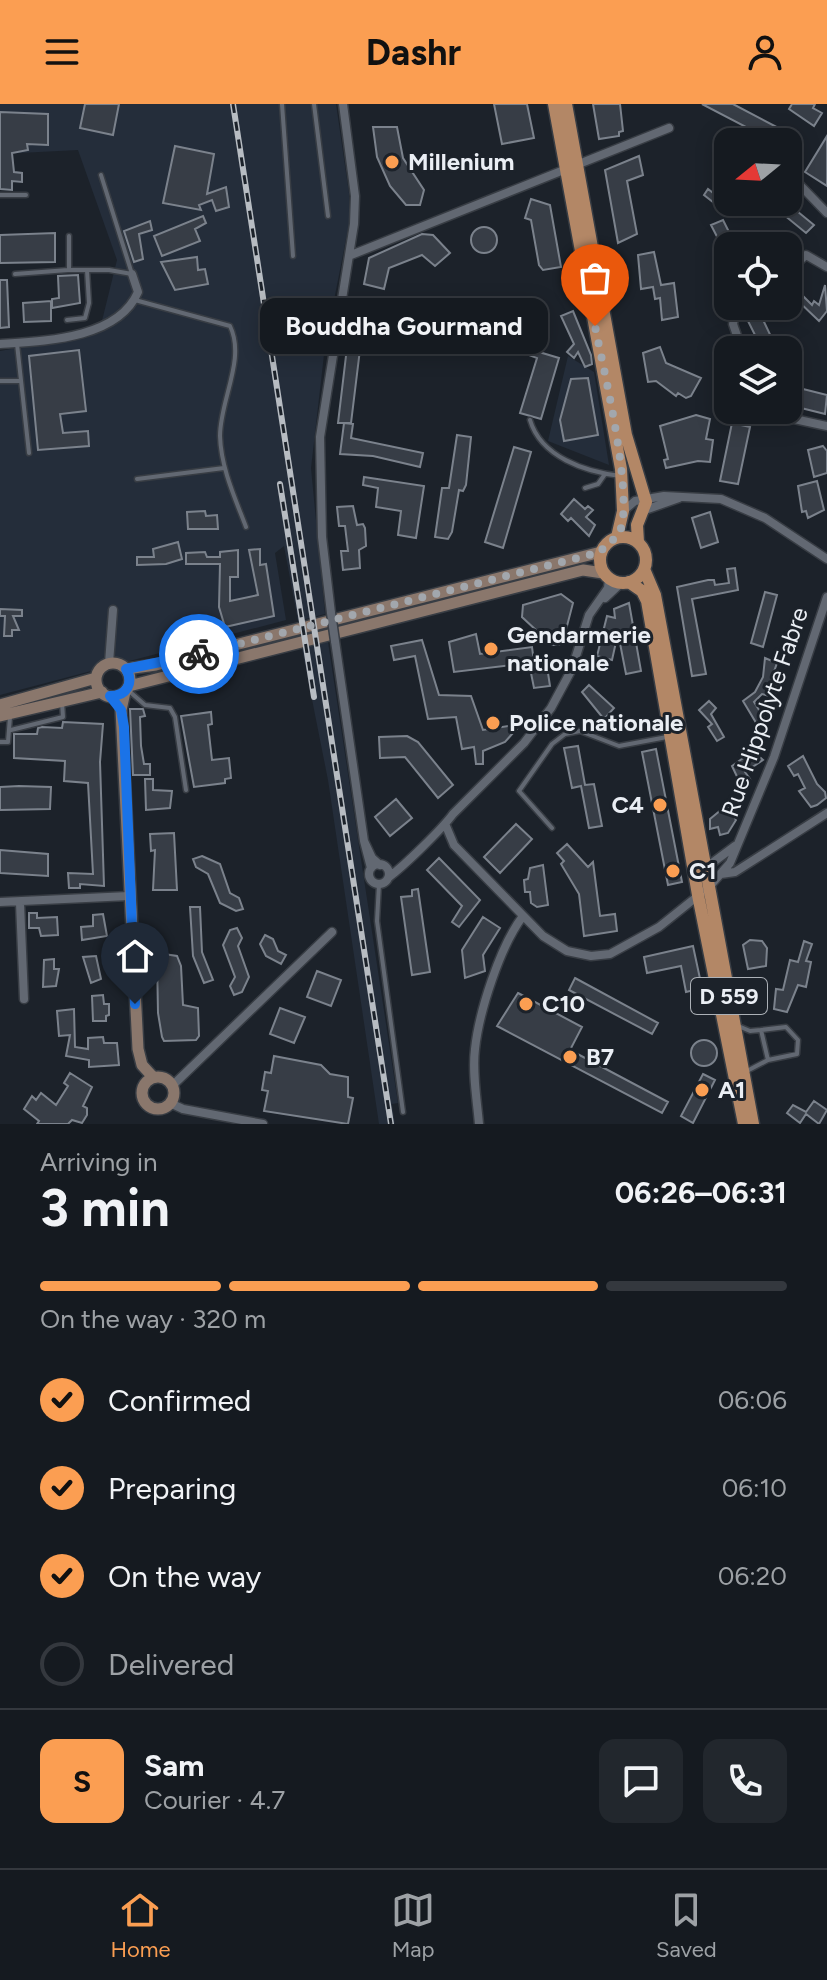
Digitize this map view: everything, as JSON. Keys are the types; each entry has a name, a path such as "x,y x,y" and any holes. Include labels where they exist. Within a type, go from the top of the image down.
{"main road":[{"path":"5,715 62,700 127,689 159,675 583,570 616,579 644,569 645,555 638,542 637,525 644,498 626,435 571,168 554,104"},
{"path":"96,678 100,669 109,663 118,663 126,669 156,665 601,552 617,537 623,511 621,476 571,168 566,104"},
{"path":"617,537 638,542"},
{"path":"601,552 616,579"},
{"name":"D 559","path":"644,569 655,595 706,867 704,891 744,1124"},
{"name":"D 559","path":"616,579 640,589 647,601 694,874 704,891 753,1124"},
{"path":"126,669 127,689 121,710 138,1049 142,1065 153,1077"},
{"path":"96,678 121,710"},
{"path":"0,705 96,678"},
{"path":"153,1077 164,1078 172,1086 170,1103 156,1109 145,1103 141,1093 145,1083 153,1077"},
{"path":"154,1124 156,1109"}],"street":[{"path":"343,104 355,196 351,255 320,437 322,537 364,841 379,867 389,877"},
{"path":"351,255 669,128"},
{"path":"802,187 827,213"},
{"path":"802,259 806,255 827,267"},
{"path":"0,344 64,337 96,328 135,300 138,292 132,274"},
{"path":"802,421 827,426"},
{"path":"644,498 680,497"},
{"path":"623,511 644,498 721,499 745,507 827,559 827,566"},
{"path":"403,863 379,867 371,880 379,884 389,877 403,863 425,840 446,826 453,814 524,743 551,708 572,669 589,615 616,579"},
{"name":"Rue Hippolyte Fabre","path":"450,840 523,916 559,947 575,953 602,955 619,951 649,933 704,891 720,874 741,840 774,757 827,597"},
{"path":"109,663 113,610"},
{"path":"720,874 735,872 827,813"},
{"path":"425,840 450,840 446,826"},
{"name":"Rue Hippolyte Fabre","path":"694,874 741,840"},
{"path":"0,902 129,896"},
{"path":"20,903 24,999"},
{"path":"479,1124 474,1050 488,997 508,943 523,916"},
{"path":"172,1086 332,932"},
{"path":"170,1103 183,1109 263,1124"}],"lane":[{"path":"282,104 293,256"},
{"path":"314,104 328,216"},
{"path":"15,274 87,270 132,274 101,175"},
{"path":"0,195 26,195"},
{"path":"69,236 69,270"},
{"path":"67,320 85,318 89,311 87,270"},
{"path":"135,300 230,326 237,340 220,434 224,468 246,527"},
{"path":"17,343 29,453"},
{"path":"0,381 21,381"},
{"path":"530,420 533,430 556,456 605,474 621,476"},
{"path":"137,479 224,468"},
{"path":"585,488 598,484 605,474"},
{"path":"127,689 145,705 170,708 175,717 186,790"},
{"path":"11,730 63,717 62,700"},
{"path":"0,742 8,742 11,730 5,715"},
{"path":"552,828 519,791 557,740 580,731 619,746 670,737"},
{"path":"379,884 377,921 403,1112"},
{"path":"734,1024 750,1031 786,1027 798,1040 797,1054 768,1060 743,1074"},
{"path":"761,1030 768,1060"}],"shaded area":[{"path":"0,104 336,104 349,193 349,224 325,346 311,468 325,614 298,621 284,546 275,553 286,620 0,695 0,351 99,333 117,260 78,150 0,154"},
{"path":"568,356 594,372 609,465 548,441"},
{"path":"328,642 398,1103 392,1104 395,1124 379,1124 328,780 302,649"}],"building":[{"path":"85,104 119,104 113,135 80,128"},
{"path":"494,104 527,104 534,138 502,144"},
{"path":"593,104 620,104 623,131 619,132 619,136 599,139"},
{"path":"702,104 733,104 779,128 748,128"},
{"path":"792,104 815,104 813,108 822,113 814,126 789,109"},
{"path":"0,112 48,114 48,145 27,144 28,150 12,153 14,172 22,173 22,182 12,181 12,190 0,189"},
{"name":"Millenium","path":"373,127 397,127 403,158 424,190 420,205 406,205 390,186 377,157"},
{"path":"827,136 827,186 805,172"},
{"path":"175,146 214,154 207,194 226,187 229,207 216,211 212,200 199,205 201,210 163,203"},
{"path":"639,156 643,175 627,181 637,234 618,243 605,170"},
{"path":"708,189 714,194 714,203 704,195"},
{"path":"531,199 550,205 561,267 543,270 539,265 531,220 525,218"},
{"path":"802,215 814,225 806,233 785,216"},
{"path":"203,216 206,223 195,229 200,241 162,256 154,236"},
{"path":"723,220 729,232 715,232 711,225"},
{"path":"150,221 152,230 139,234 143,259 134,262 124,231"},
{"path":"484,227 493,231 497,240 493,249 484,253 475,249 471,240 475,231"},
{"path":"55,233 55,262 0,263 0,235"},
{"path":"422,234 433,235 450,253 435,266 422,255 389,268 384,289 364,284 369,258"},
{"path":"654,252 661,285 674,283 678,317 662,320 660,298 655,299 653,287 641,289 638,255"},
{"path":"197,257 198,270 205,269 208,284 175,290 161,262"},
{"path":"78,275 80,303 52,308 52,299 59,298 58,276"},
{"path":"0,280 7,280 9,327 0,328"},
{"path":"825,285 827,311 819,321 802,305 802,295 812,305 814,301 819,305"},
{"path":"51,301 51,321 24,322 23,303"},
{"path":"573,311 591,355 592,364 585,367 578,352 574,358 567,352 574,344 561,316"},
{"path":"377,312 446,322 444,336 363,325 351,423 338,423 351,314 375,318"},
{"path":"748,320 763,320 771,336 756,336"},
{"path":"498,322 525,330 532,341 541,344 539,352 559,358 541,419 520,413 537,358 495,342"},
{"path":"660,347 666,363 701,378 691,396 686,398 678,393 676,396 656,381 648,382 643,353"},
{"path":"79,350 86,411 60,414 63,433 88,431 89,446 38,450 29,356"},
{"path":"588,378 598,435 564,441 560,420 571,379"},
{"path":"803,389 827,395 825,414 802,408"},
{"path":"696,415 710,419 706,439 713,440 710,462 698,461 666,468 664,460 668,459 660,426"},
{"path":"344,423 353,424 351,438 423,453 420,467 373,456 340,454"},
{"path":"732,424 750,427 738,484 720,481"},
{"path":"457,435 471,437 466,485 463,491 459,490 448,539 435,537 442,488 449,488"},
{"path":"823,446 827,451 827,473 814,477 808,450"},
{"path":"514,447 531,452 503,548 485,542"},
{"path":"364,477 424,486 416,538 398,535 401,511 376,507 378,488 363,485"},
{"path":"817,481 824,510 808,518 806,511 802,512 798,486"},
{"path":"574,499 585,509 588,506 593,510 586,517 595,525 589,536 571,518 568,521 561,514"},
{"path":"353,506 357,525 363,524 365,528 366,546 359,550 360,568 343,570 341,551 348,551 345,526 339,526 337,507"},
{"path":"205,511 206,516 217,515 218,529 188,529 187,512"},
{"path":"710,512 718,542 701,548 692,518"},
{"path":"178,542 182,559 166,564 137,565 137,557 154,557 153,549"},
{"path":"260,549 260,565 266,564 274,616 225,627 219,607 220,564 186,564 186,553 205,552 207,557 220,557 220,552 238,550 238,577 230,577 230,601 258,595 249,550"},
{"path":"735,568 738,590 692,599 706,674 692,676 677,587 708,580 714,580 715,585 729,583 727,569"},
{"path":"765,592 777,595 763,647 751,643"},
{"path":"561,594 573,603 562,645 552,645 522,617 523,605"},
{"path":"629,603 641,671 626,674 618,633 612,660 597,656 607,616 615,618 614,609"},
{"path":"0,609 22,610 22,616 13,616 19,630 12,630 12,636 4,636 5,616 0,616"},
{"path":"476,634 480,654 532,647 534,662 546,660 550,686 534,688 529,663 454,672 449,642"},
{"path":"422,640 439,695 471,696 483,730 521,724 505,742 483,751 483,764 476,764 474,747 462,749 456,717 428,719 415,656 394,660 391,646"},
{"path":"765,658 777,663 770,683 781,687 773,697 762,694 754,702 766,721 758,726 743,701 755,692 763,677"},
{"path":"589,685 614,708 606,717 603,718 582,692"},
{"path":"709,701 716,708 711,714 724,737 717,741 708,727 712,724 699,710"},
{"path":"130,709 143,709 145,716 140,717 141,746 144,764 150,764 150,775 133,775"},
{"path":"211,712 212,724 208,725 212,760 229,758 231,778 225,779 225,783 194,787 181,716"},
{"path":"63,722 103,724 100,762 104,886 80,884 80,888 69,888 68,873 93,874 88,783 64,781 65,761 14,758 14,734 37,734 38,728 42,727 62,728"},
{"path":"407,736 418,742 453,785 438,798 405,757 380,758 379,737"},
{"path":"578,746 585,785 594,784 602,826 589,828 581,786 572,788 564,748"},
{"path":"656,749 682,882 668,885 642,752"},
{"path":"753,751 763,760 745,772 750,779 741,785 732,766"},
{"path":"803,756 826,798 811,807 799,791 805,788 798,774 794,776 788,766"},
{"path":"145,779 153,779 153,790 172,791 170,808 146,810"},
{"path":"0,787 51,787 50,809 0,810"},
{"path":"396,799 412,818 390,836 375,817"},
{"path":"727,805 736,820 728,833 720,835 718,827 710,829 710,819"},
{"path":"516,824 532,839 500,873 484,857"},
{"path":"174,833 177,890 153,890 155,850 151,851 150,834"},
{"path":"567,844 588,867 593,862 600,916 615,914 617,931 584,936 579,894 557,853"},
{"path":"0,850 48,854 48,876 0,873"},
{"path":"202,856 220,864 230,893 239,898 243,909 236,911 220,903 208,874 196,867 193,859"},
{"path":"439,858 480,900 459,927 452,922 462,906 427,870"},
{"path":"543,865 548,905 537,907 531,903 530,892 525,892 524,880 528,879 530,868"},
{"path":"418,889 430,972 412,975 401,897 412,896 412,890"},
{"path":"190,907 200,907 202,952 213,980 204,983 193,956"},
{"path":"29,913 37,913 37,918 57,917 58,935 41,936 39,928 29,928"},
{"path":"103,914 107,936 82,940 81,927 93,926 93,915"},
{"path":"483,917 500,928 483,955 485,971 465,978 462,950"},
{"path":"237,928 242,938 238,946 249,977 242,992 234,995 230,986 235,977 223,945 230,930"},
{"path":"265,935 273,939 278,951 286,955 281,964 266,956 260,944"},
{"path":"750,940 762,941 767,948 766,966 748,969 743,945"},
{"path":"804,941 812,944 806,961 811,962 806,987 798,985 787,1012 774,1009 776,989 783,990 790,960 798,962"},
{"path":"693,946 702,988 686,992 681,966 647,973 644,957"},
{"path":"164,954 177,956 181,966 183,1005 198,1008 199,1036 196,1040 164,1041 162,1037 158,1013 157,958 163,958"},
{"path":"96,956 101,979 91,983 83,957"},
{"path":"54,959 54,969 59,969 56,986 43,987 44,960"},
{"path":"317,971 341,980 331,1006 307,997"},
{"path":"575,978 658,1023 652,1034 569,990"},
{"path":"518,993 582,1027 570,1050 668,1102 662,1113 497,1026"},
{"path":"103,995 104,1004 109,1004 109,1015 106,1021 93,1021 92,996"},
{"path":"280,1008 305,1017 294,1043 270,1034"},
{"path":"74,1009 75,1047 88,1049 88,1038 103,1037 104,1043 117,1043 119,1065 89,1067 89,1060 66,1056 70,1035 59,1036 57,1011"},
{"path":"704,1040 713,1044 717,1053 713,1062 704,1066 695,1062 691,1053 695,1044"},
{"path":"274,1056 321,1065 330,1074 348,1077 348,1097 353,1098 348,1124 264,1111 268,1091 262,1090 265,1072 271,1073"},
{"path":"70,1073 92,1087 83,1106 87,1108 87,1115 82,1123 72,1120 68,1124 37,1124 39,1121 24,1109 32,1096 36,1100 41,1093 56,1105 68,1086 64,1083"},
{"path":"703,1074 715,1080 693,1123 681,1116"},
{"path":"814,1101 827,1110 819,1124 806,1114 800,1123 787,1113 793,1105 806,1112"}],"railway":[{"path":"233,104 391,1124"},
{"path":"280,484 314,697"}],"way so far":[{"path":"199,654 601,552 607,542 617,537 623,511 621,469 595,326"}],"place":[{"name":"Millenium","path":"392,162"},
{"name":"Bouddha Gourmand","path":"595,326"},
{"name":"Gendarmerie nationale","path":"491,649"},
{"name":"Police nationale","path":"493,723"},
{"name":"C4","path":"660,805"},
{"name":"C1","path":"673,871"},
{"name":"C10","path":"526,1004"},
{"name":"B7","path":"570,1057"},
{"name":"A1","path":"702,1090"}],"route":[{"path":"135,1004 124,727 121,710 110,696 121,695 128,688 130,677 126,669 199,654"}]}
